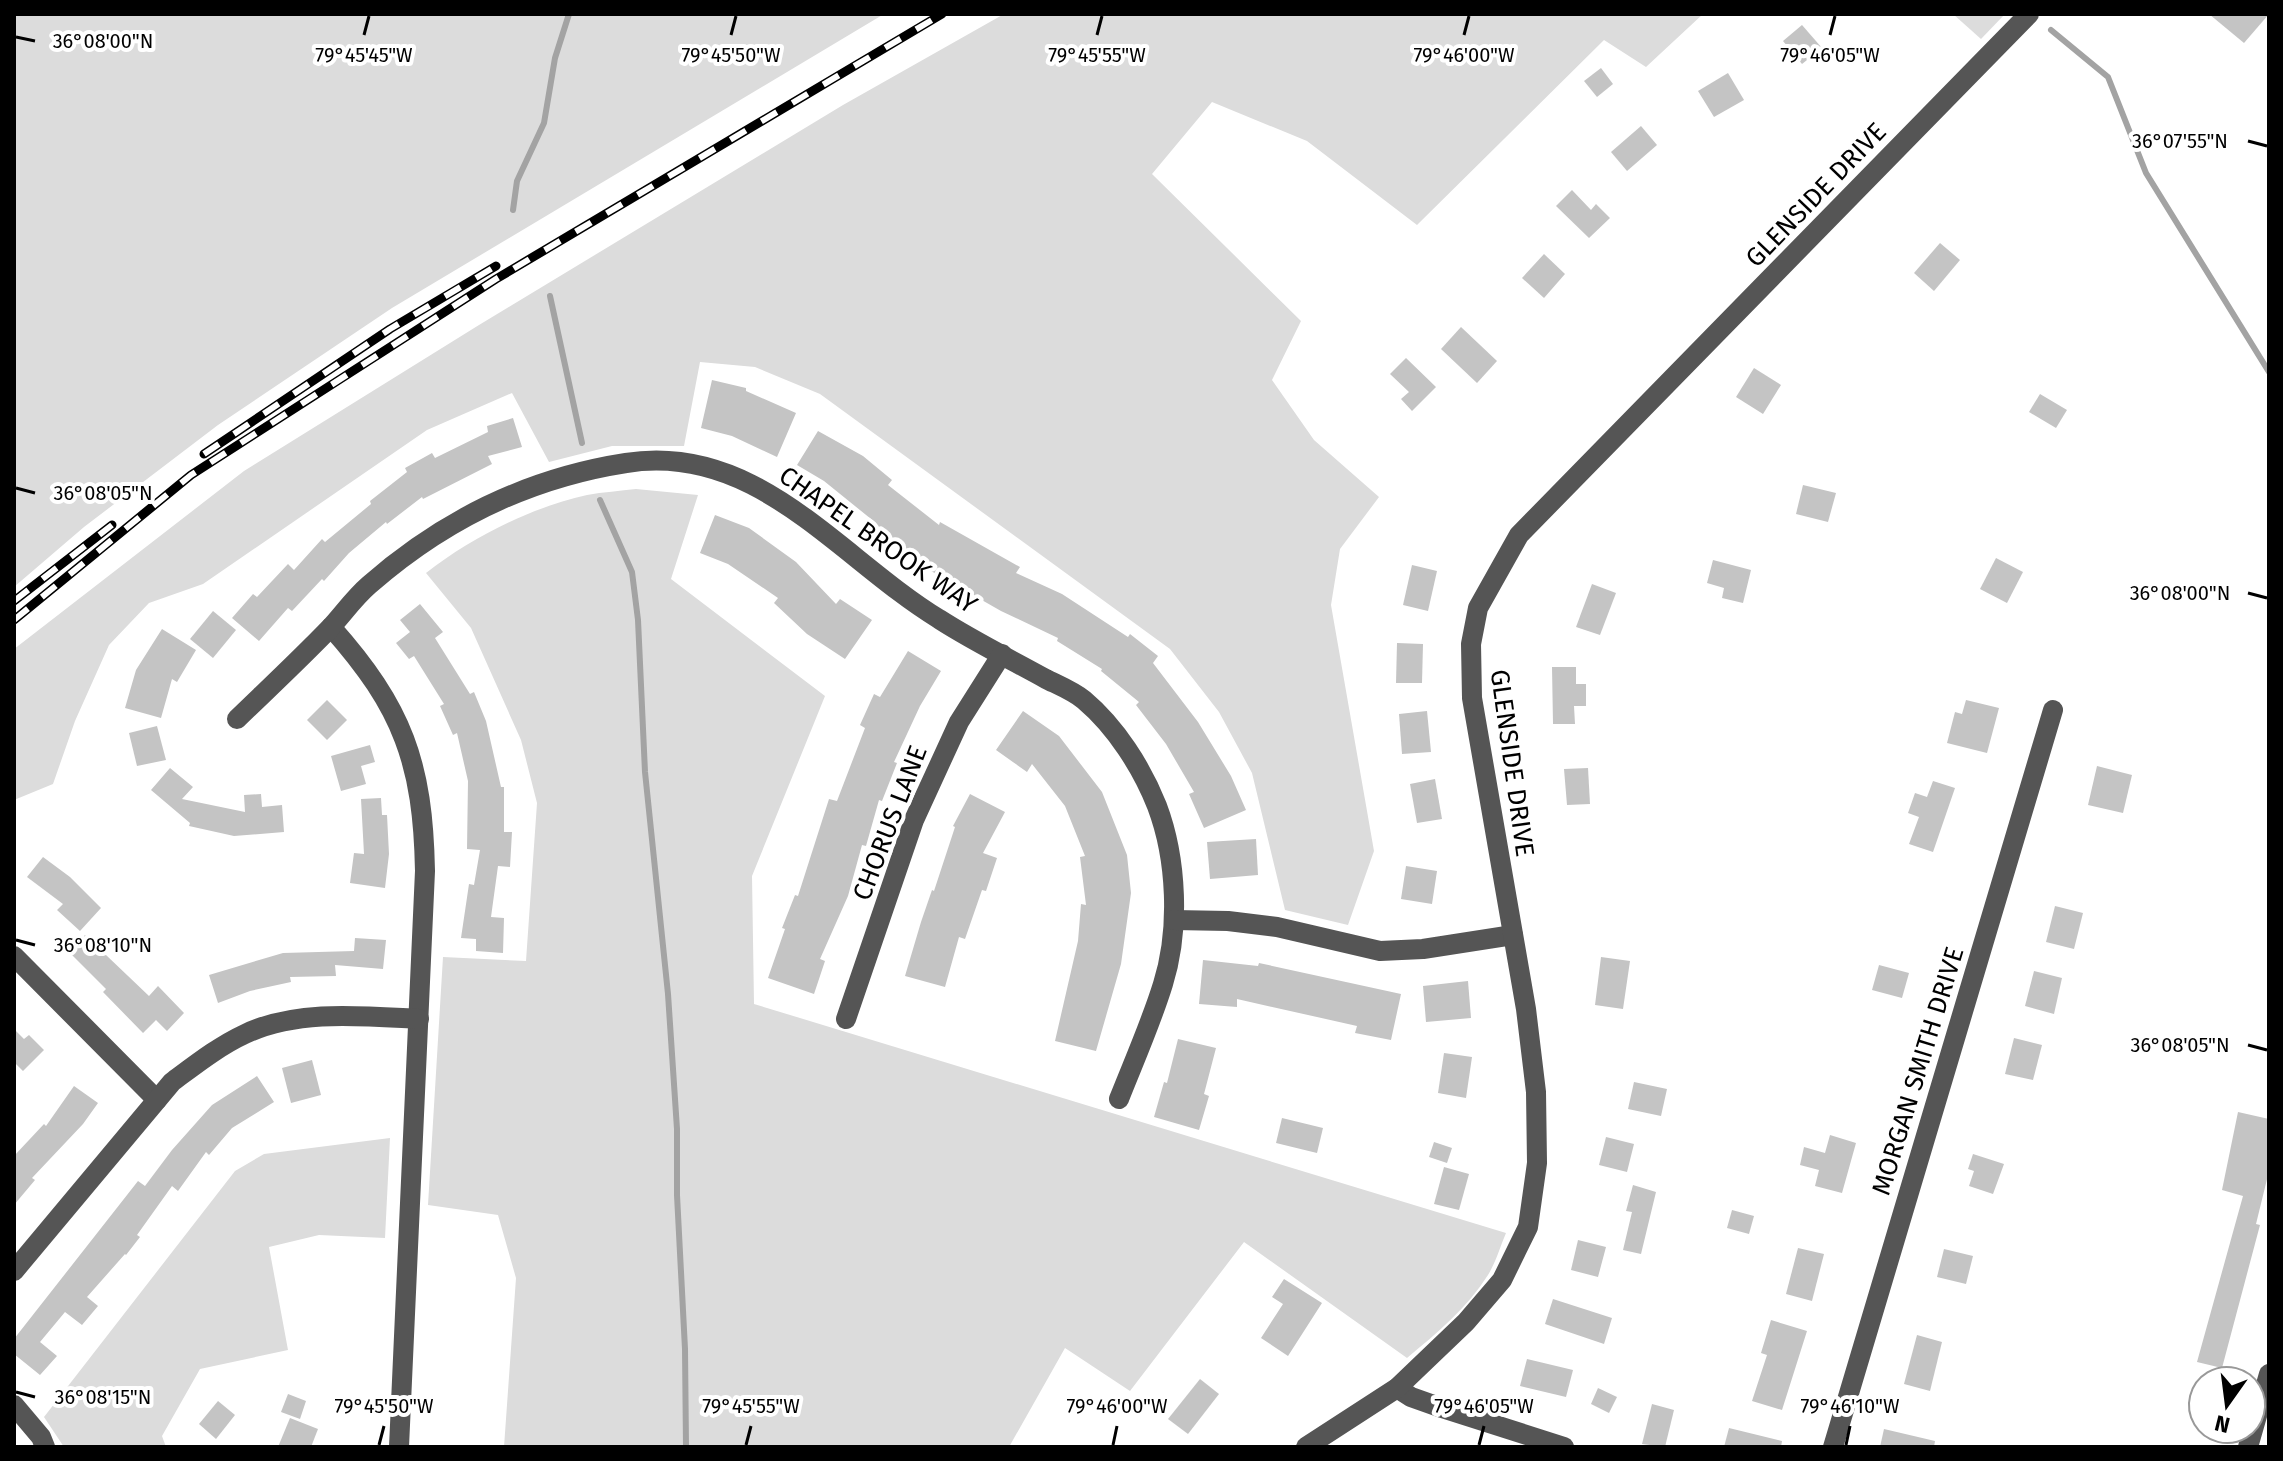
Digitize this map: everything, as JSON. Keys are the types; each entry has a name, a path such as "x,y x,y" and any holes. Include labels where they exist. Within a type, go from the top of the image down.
{"street":[{"name":"GLENSIDE DRIVE","path":"1306,1447 1397,1388 1466,1322 1502,1280 1528,1227 1537,1163 1536,1092 1526,1009 1472,698 1471,644 1478,608 1519,535 2029,14"},
{"name":"CHAPEL BROOK WAY","path":"237,719 331,627 366,587 428,539 499,499 566,475 629,462 665,461 706,467 748,480 782,500 938,619 1082,699 1113,730 1139,770 1158,808 1170,861 1174,920 1164,982 1119,1099"},
{"path":"331,627 384,695 402,730 414,765 424,818 425,871 399,1447"},
{"name":"CHORUS LANE","path":"846,1019 914,820 959,722 1002,654"},
{"name":"MORGAN SMITH DRIVE","path":"1833,1447 2053,710"},
{"path":"1174,920 1228,921 1277,927 1380,951 1423,949 1513,935"},
{"path":"14,956 157,1100"},
{"path":"14,1271 157,1100 182,1075 247,1033 291,1020 355,1016 419,1019"},
{"path":"2248,1447 2268,1379"},
{"path":"1397,1388 1411,1397 1442,1408 1564,1447"},
{"path":"14,1405 41,1437 45,1447"}],"shaded area":[{"path":"14,14 884,14 392,308 218,425 84,527 14,587"},
{"path":"1004,14 1703,14 1646,67 1604,40 1417,225 1307,141 1212,102 1152,174 1301,321 1272,380 1314,440 1379,497 1340,549 1331,605 1374,851 1348,925 1285,910 1252,773 1219,712 1170,649 820,394 755,367 700,362 684,446 612,446 549,462 512,393 427,430 203,584 149,603 109,645 75,721 53,784 14,800 14,649 244,471 843,105"},
{"path":"1953,14 2005,14 1981,39"},
{"path":"636,489 698,495 671,579 825,696 752,876 754,1004 1506,1233 1488,1275 1451,1320 1407,1358 1244,1242 1130,1391 1065,1348 1009,1447 504,1447 516,1278 498,1215 428,1205 443,957 526,961 537,803 521,740 471,628 426,573 463,547 523,516 587,495"},
{"path":"390,1138 385,1238 319,1235 269,1247 288,1350 200,1369 162,1436 166,1447 64,1447 44,1417 235,1171 264,1154"}],"building":[{"path":"2209,14 2269,14 2244,43"},
{"path":"1802,25 1822,48 1802,64 1783,41"},
{"path":"1601,68 1613,84 1597,97 1584,81"},
{"path":"1728,73 1744,100 1714,117 1698,91"},
{"path":"1641,126 1657,145 1627,171 1611,152"},
{"path":"1572,190 1591,210 1596,204 1610,218 1589,238 1556,206"},
{"path":"1940,243 1960,260 1934,291 1914,273"},
{"path":"1544,254 1565,274 1544,298 1522,278"},
{"path":"1461,327 1497,361 1477,383 1441,349"},
{"path":"1406,358 1436,387 1412,411 1401,399 1409,392 1390,374"},
{"path":"1754,368 1781,385 1763,414 1736,397"},
{"path":"712,380 746,388 746,391 796,413 777,457 732,436 701,428"},
{"path":"2040,394 2067,410 2056,428 2029,412"},
{"path":"513,418 522,447 488,456 492,464 422,497 386,522 349,553 292,611 288,608 259,641 232,618 253,594 257,597 288,564 294,570 322,539 325,542 371,504 370,501 407,472 405,468 432,453 435,458 488,432 487,426"},
{"path":"818,431 863,456 892,480 888,485 939,525 940,522 1020,567 1016,573 1062,594 1128,637 1130,634 1158,656 1153,663 1198,722 1231,776 1246,810 1204,828 1189,794 1194,792 1166,744 1136,705 1139,702 1102,669 1057,641 1058,638 1001,611 917,563 873,527 876,523 824,481 797,465"},
{"path":"1803,485 1836,493 1828,522 1796,514"},
{"path":"715,515 749,528 796,562 836,604 840,599 872,620 845,659 807,634 774,603 778,598 728,564 700,553"},
{"path":"1996,558 2023,572 2007,603 1980,589"},
{"path":"1713,560 1751,570 1743,603 1722,598 1724,588 1707,583"},
{"path":"1412,565 1437,571 1428,611 1403,605"},
{"path":"1592,584 1616,593 1600,635 1576,627"},
{"path":"420,604 443,632 435,638 470,694 474,692 486,721 501,787 504,787 504,832 512,832 510,867 498,866 491,917 504,918 503,953 476,951 476,939 461,938 469,884 474,885 480,850 467,849 468,781 457,733 453,735 440,706 444,704 414,656 409,659 396,643 410,632 400,620"},
{"path":"213,611 236,630 213,658 190,639"},
{"path":"162,629 196,650 177,682 172,679 161,718 125,708 136,670"},
{"path":"1397,643 1423,644 1422,683 1396,683"},
{"path":"908,651 941,671 920,706 894,762 897,763 882,801 879,800 848,896 820,959 825,961 814,994 768,978 785,929 782,928 795,895 798,896 829,799 837,801 865,728 860,725 874,694 880,697"},
{"path":"1552,667 1576,667 1576,684 1586,684 1586,706 1574,706 1575,724 1553,724"},
{"path":"327,700 347,720 327,740 307,720"},
{"path":"1966,700 1999,708 1987,753 1947,743 1955,712 1962,714"},
{"path":"1023,711 1059,736 1102,792 1127,855 1131,893 1121,964 1096,1051 1055,1041 1078,941 1081,904 1086,905 1080,857 1085,856 1065,806 1032,764 1027,772 996,750"},
{"path":"1427,711 1431,752 1402,754 1399,714"},
{"path":"157,726 166,760 137,766 129,733"},
{"path":"370,745 375,762 361,766 366,784 341,791 331,756"},
{"path":"2097,766 2132,775 2123,813 2088,805"},
{"path":"170,768 193,787 182,799 245,812 244,795 261,794 262,807 282,805 284,832 234,836 189,826 190,823 151,790"},
{"path":"1588,768 1590,804 1567,805 1564,769"},
{"path":"1435,779 1442,819 1417,823 1410,784"},
{"path":"1933,781 1955,788 1933,852 1909,844 1919,817 1908,813 1915,793 1927,797"},
{"path":"970,794 1005,812 983,853 997,858 986,891 982,890 965,939 959,937 945,987 905,976 953,826"},
{"path":"381,798 382,815 387,815 389,854 385,888 350,883 354,853 364,854 361,799"},
{"path":"1256,839 1258,875 1210,879 1207,842"},
{"path":"43,857 70,877 101,908 80,931 57,910 63,904 27,877"},
{"path":"1406,866 1437,871 1432,904 1401,899"},
{"path":"2055,906 2083,913 2074,949 2046,942"},
{"path":"85,935 149,996 158,986 184,1013 167,1031 156,1020 143,1033 103,992 106,989 69,952"},
{"path":"355,938 386,940 383,969 335,965 336,976 290,977 291,982 250,991 218,1003 209,975 283,953 354,951"},
{"path":"1601,957 1630,961 1623,1009 1595,1005"},
{"path":"1203,960 1258,966 1259,963 1401,994 1391,1040 1355,1033 1357,1026 1237,999 1237,1007 1199,1004"},
{"path":"1879,965 1909,973 1902,998 1872,990"},
{"path":"2034,971 2062,978 2054,1014 2025,1006"},
{"path":"1468,981 1471,1018 1426,1022 1423,986"},
{"path":"14,1029 24,1039 29,1035 44,1050 23,1071 14,1062"},
{"path":"2014,1038 2042,1045 2033,1080 2005,1074"},
{"path":"1178,1039 1216,1048 1204,1094 1209,1096 1199,1130 1154,1117 1164,1082 1167,1083"},
{"path":"1444,1053 1472,1057 1466,1098 1438,1093"},
{"path":"312,1060 321,1095 291,1103 282,1068"},
{"path":"257,1076 274,1102 232,1128 209,1155 206,1152 178,1191 172,1186 137,1235 140,1237 87,1297 98,1306 82,1325 65,1312 40,1342 57,1356 40,1375 14,1354 14,1339 138,1181 145,1186 212,1105"},
{"path":"1634,1082 1667,1089 1661,1116 1628,1109"},
{"path":"74,1086 98,1103 83,1124 32,1178 35,1180 14,1205 14,1156 44,1124 46,1126"},
{"path":"2238,1112 2269,1119 2269,1171 2256,1224 2260,1225 2223,1365 2210,1365 2197,1362 2243,1196 2222,1190"},
{"path":"1282,1118 1323,1128 1317,1153 1276,1143"},
{"path":"1830,1135 1856,1143 1842,1193 1815,1186 1819,1170 1800,1165 1804,1147 1825,1153"},
{"path":"1606,1137 1634,1144 1627,1172 1599,1165"},
{"path":"1434,1142 1452,1148 1447,1163 1429,1157"},
{"path":"1973,1154 2004,1164 1993,1194 1969,1186 1974,1171 1968,1169"},
{"path":"1444,1167 1469,1174 1459,1210 1434,1204"},
{"path":"1633,1185 1656,1192 1641,1254 1623,1250 1632,1212 1626,1211"},
{"path":"1732,1210 1754,1216 1749,1234 1727,1228"},
{"path":"1578,1240 1606,1247 1598,1277 1571,1270"},
{"path":"1798,1248 1824,1254 1812,1301 1786,1294"},
{"path":"1944,1249 1973,1256 1966,1284 1937,1277"},
{"path":"1284,1279 1322,1303 1288,1356 1261,1338 1283,1304 1272,1297"},
{"path":"1553,1299 1612,1318 1604,1344 1545,1324"},
{"path":"1771,1320 1807,1331 1782,1410 1752,1401 1767,1355 1761,1353"},
{"path":"1917,1335 1942,1342 1930,1391 1904,1384"},
{"path":"1527,1359 1573,1370 1566,1397 1520,1386"},
{"path":"1200,1379 1219,1394 1188,1434 1168,1419"},
{"path":"1598,1388 1617,1397 1609,1413 1591,1404"},
{"path":"288,1394 306,1401 300,1419 281,1412"},
{"path":"218,1401 235,1415 216,1439 199,1424"},
{"path":"1652,1404 1674,1410 1665,1447 1642,1444"},
{"path":"290,1418 318,1429 311,1447 278,1447"},
{"path":"1729,1428 1782,1441 1781,1447 1724,1447"},
{"path":"1884,1429 1935,1441 1934,1447 1880,1447"}],"waterway":[{"path":"513,210 517,181 544,123 555,58 569,14"},
{"path":"2051,30 2108,77 2146,173 2269,372"},
{"path":"550,296 582,443"},
{"path":"600,500 632,572 638,620 645,772 668,994 677,1129 686,1447"}],"railway":[{"path":"14,620 191,475 496,279 942,14"},
{"path":"204,454 390,329 496,266"},
{"path":"14,601 112,525"}]}
